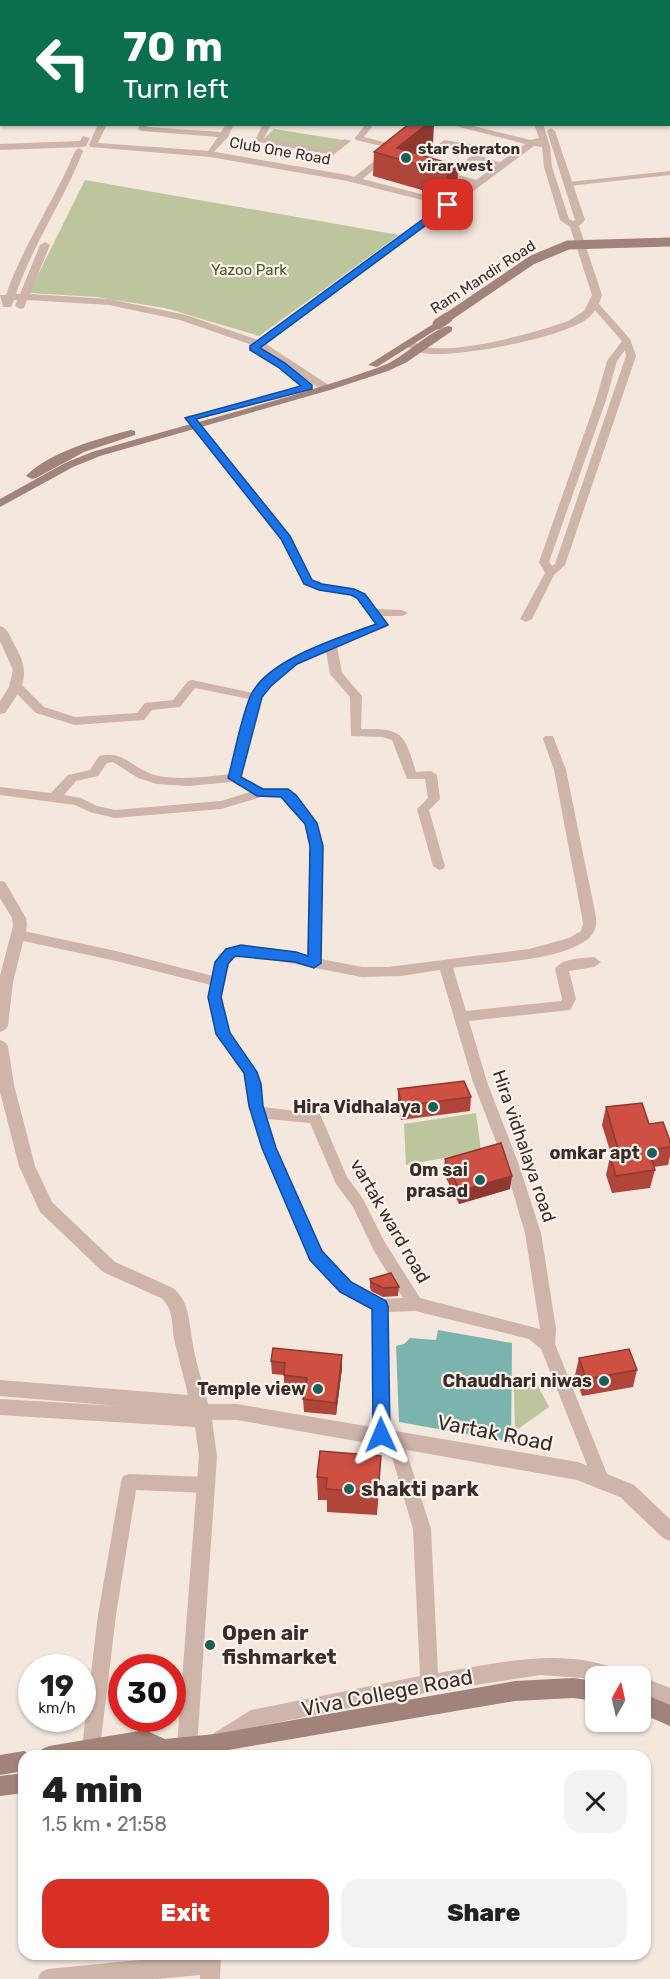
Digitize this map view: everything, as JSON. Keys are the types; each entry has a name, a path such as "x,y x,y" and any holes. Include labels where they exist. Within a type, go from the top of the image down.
{"main road":[{"name":"Ram Mandir Road","path":"318,387 372,366 443,326 532,260 568,245 670,243"},
{"path":"0,497 64,457 107,439 193,421 384,369 419,349 443,326 557,255 587,249 670,248"},
{"path":"0,504 69,465 193,421"},
{"path":"172,1750 188,1746 215,1750 261,1736 515,1691 573,1688 585,1690"},
{"path":"651,1707 670,1716"},
{"path":"103,1750 145,1740 157,1750"},
{"path":"0,1765 18,1762"},
{"path":"0,1786 18,1784"}],"street":[{"path":"92,126 63,189 4,301 146,315 261,349 318,387"},
{"path":"94,147 102,126"},
{"path":"143,126 142,129 225,135"},
{"path":"210,154 229,126"},
{"path":"266,126 259,140 333,153 347,141"},
{"path":"356,180 400,145 358,137 368,126"},
{"path":"461,126 544,144"},
{"path":"482,126 544,144 569,184 580,220 574,226"},
{"path":"408,344 419,349 454,351 536,333 581,319 595,305 597,296 574,226 565,220 548,167 539,126"},
{"path":"261,349 450,209 544,144 548,126"},
{"path":"447,142 482,151 452,176 441,179 414,171 412,167 447,142"},
{"path":"450,209 478,183 503,165 544,144"},
{"path":"0,147 80,148"},
{"name":"Club One Road","path":"94,147 214,159 299,172 450,209"},
{"name":"Club One Road","path":"80,148 88,152 94,147 210,154 356,180 450,209"},
{"path":"0,152 80,148"},
{"path":"476,158 503,165"},
{"path":"21,301 51,231 87,160"},
{"path":"569,184 670,173"},
{"path":"452,176 478,183"},
{"path":"526,619 550,573 560,565 631,356 627,341 595,305"},
{"path":"550,573 544,562 579,466 612,361 627,341"},
{"path":"193,421 286,538 308,582 319,587 354,592 361,596 383,625 292,661 266,683 256,697 234,778"},
{"path":"579,466 594,468"},
{"path":"373,612 402,613"},
{"path":"0,630 17,659 18,687 0,710"},
{"path":"331,646 336,674 356,696 355,733 391,732 397,736 402,746 411,776 431,775 434,799 423,809 439,866"},
{"path":"18,687 39,710 75,721 140,717 149,706 176,704 192,684 256,697"},
{"path":"549,739 560,770 589,917 589,931 580,939 550,950 395,972 333,969 296,957 241,950 231,952 224,957 214,997 223,1034 250,1072 258,1112 269,1148 316,1256 345,1287 380,1306 416,1304 533,1333 546,1344 601,1479"},
{"path":"55,797 72,777 94,773 103,759 117,758 128,770 145,778 184,783 234,778 261,793"},
{"path":"0,791 76,801 94,809 115,814 221,805 261,793 284,792 292,798 311,823 316,846 314,963"},
{"path":"0,886 19,918 19,935 6,982 0,1026"},
{"path":"19,935 116,956 217,982"},
{"path":"462,1017 565,1006 569,999 562,969 568,965 594,962"},
{"name":"Hira vidhalaya road","path":"445,964 480,1082 512,1165 533,1233 548,1329 546,1344"},
{"path":"0,1046 6,1085 27,1166 46,1207 109,1267 168,1293 174,1299 182,1321 183,1339 201,1412 208,1456 188,1746"},
{"name":"vartak ward road","path":"258,1112 310,1116 319,1123 341,1180 358,1203 379,1246 416,1304"},
{"path":"380,1306 388,1436 422,1529 429,1683"},
{"name":"Vartak Road","path":"0,1389 201,1412"},
{"name":"Vartak Road","path":"0,1407 237,1412 388,1436 578,1471 627,1491 670,1532"},
{"path":"91,1750 107,1615 129,1482 206,1485"},
{"name":"Viva College Road","path":"215,1750 251,1719 429,1683 541,1666 585,1669"},
{"path":"651,1689 670,1697"},
{"path":"48,1979 211,1966"}],"green space":[{"path":"274,129 343,140 331,151 264,139"},
{"name":"Yazoo Park","path":"85,180 399,235 259,336 165,308 96,297 29,293"},
{"path":"476,1113 481,1151 406,1165 404,1124"},
{"path":"536,1382 549,1407 515,1431 514,1389"}],"water":[{"path":"438,1330 512,1343 511,1442 399,1422 396,1346 404,1344 410,1338 436,1340"}],"building":[{"path":"406,126 424,126 397,148 458,166 447,173 374,152"},
{"path":"464,1081 471,1097 402,1106 398,1089"},
{"path":"642,1103 649,1124 663,1122 670,1147 648,1150 655,1170 616,1176 610,1157 620,1156 606,1107"},
{"path":"501,1143 512,1176 460,1191 445,1159"},
{"path":"391,1273 399,1287 383,1288 371,1282 370,1279"},
{"name":"Temple view","path":"273,1348 342,1355 336,1403 303,1399 307,1378 284,1375 285,1363 271,1361"},
{"path":"629,1349 637,1370 586,1379 579,1358"},
{"path":"320,1451 381,1456 378,1493 326,1489 327,1478 317,1477"}],"place":[{"name":"star sheraton virar west","path":"406,158"},
{"name":"Hira Vidhalaya","path":"433,1107"},
{"name":"omkar apt","path":"652,1153"},
{"name":"Om sai prasad","path":"480,1180"},
{"name":"Chaudhari niwas","path":"604,1381"},
{"name":"Temple view","path":"318,1389"},
{"name":"shakti park","path":"349,1489"},
{"name":"Open air fishmarket","path":"210,1645"}],"route":[{"path":"381,1435 380,1306 345,1287 316,1256 269,1148 256,1106 254,1084 250,1072 223,1034 214,997 222,962 224,957 231,952 241,950 296,957 314,963 316,846 311,823 292,798 284,792 261,793 234,778 256,697 266,683 292,661 383,625 361,596 354,592 319,587 308,582 286,538 190,418 308,387 282,365 254,348 448,205"}]}
